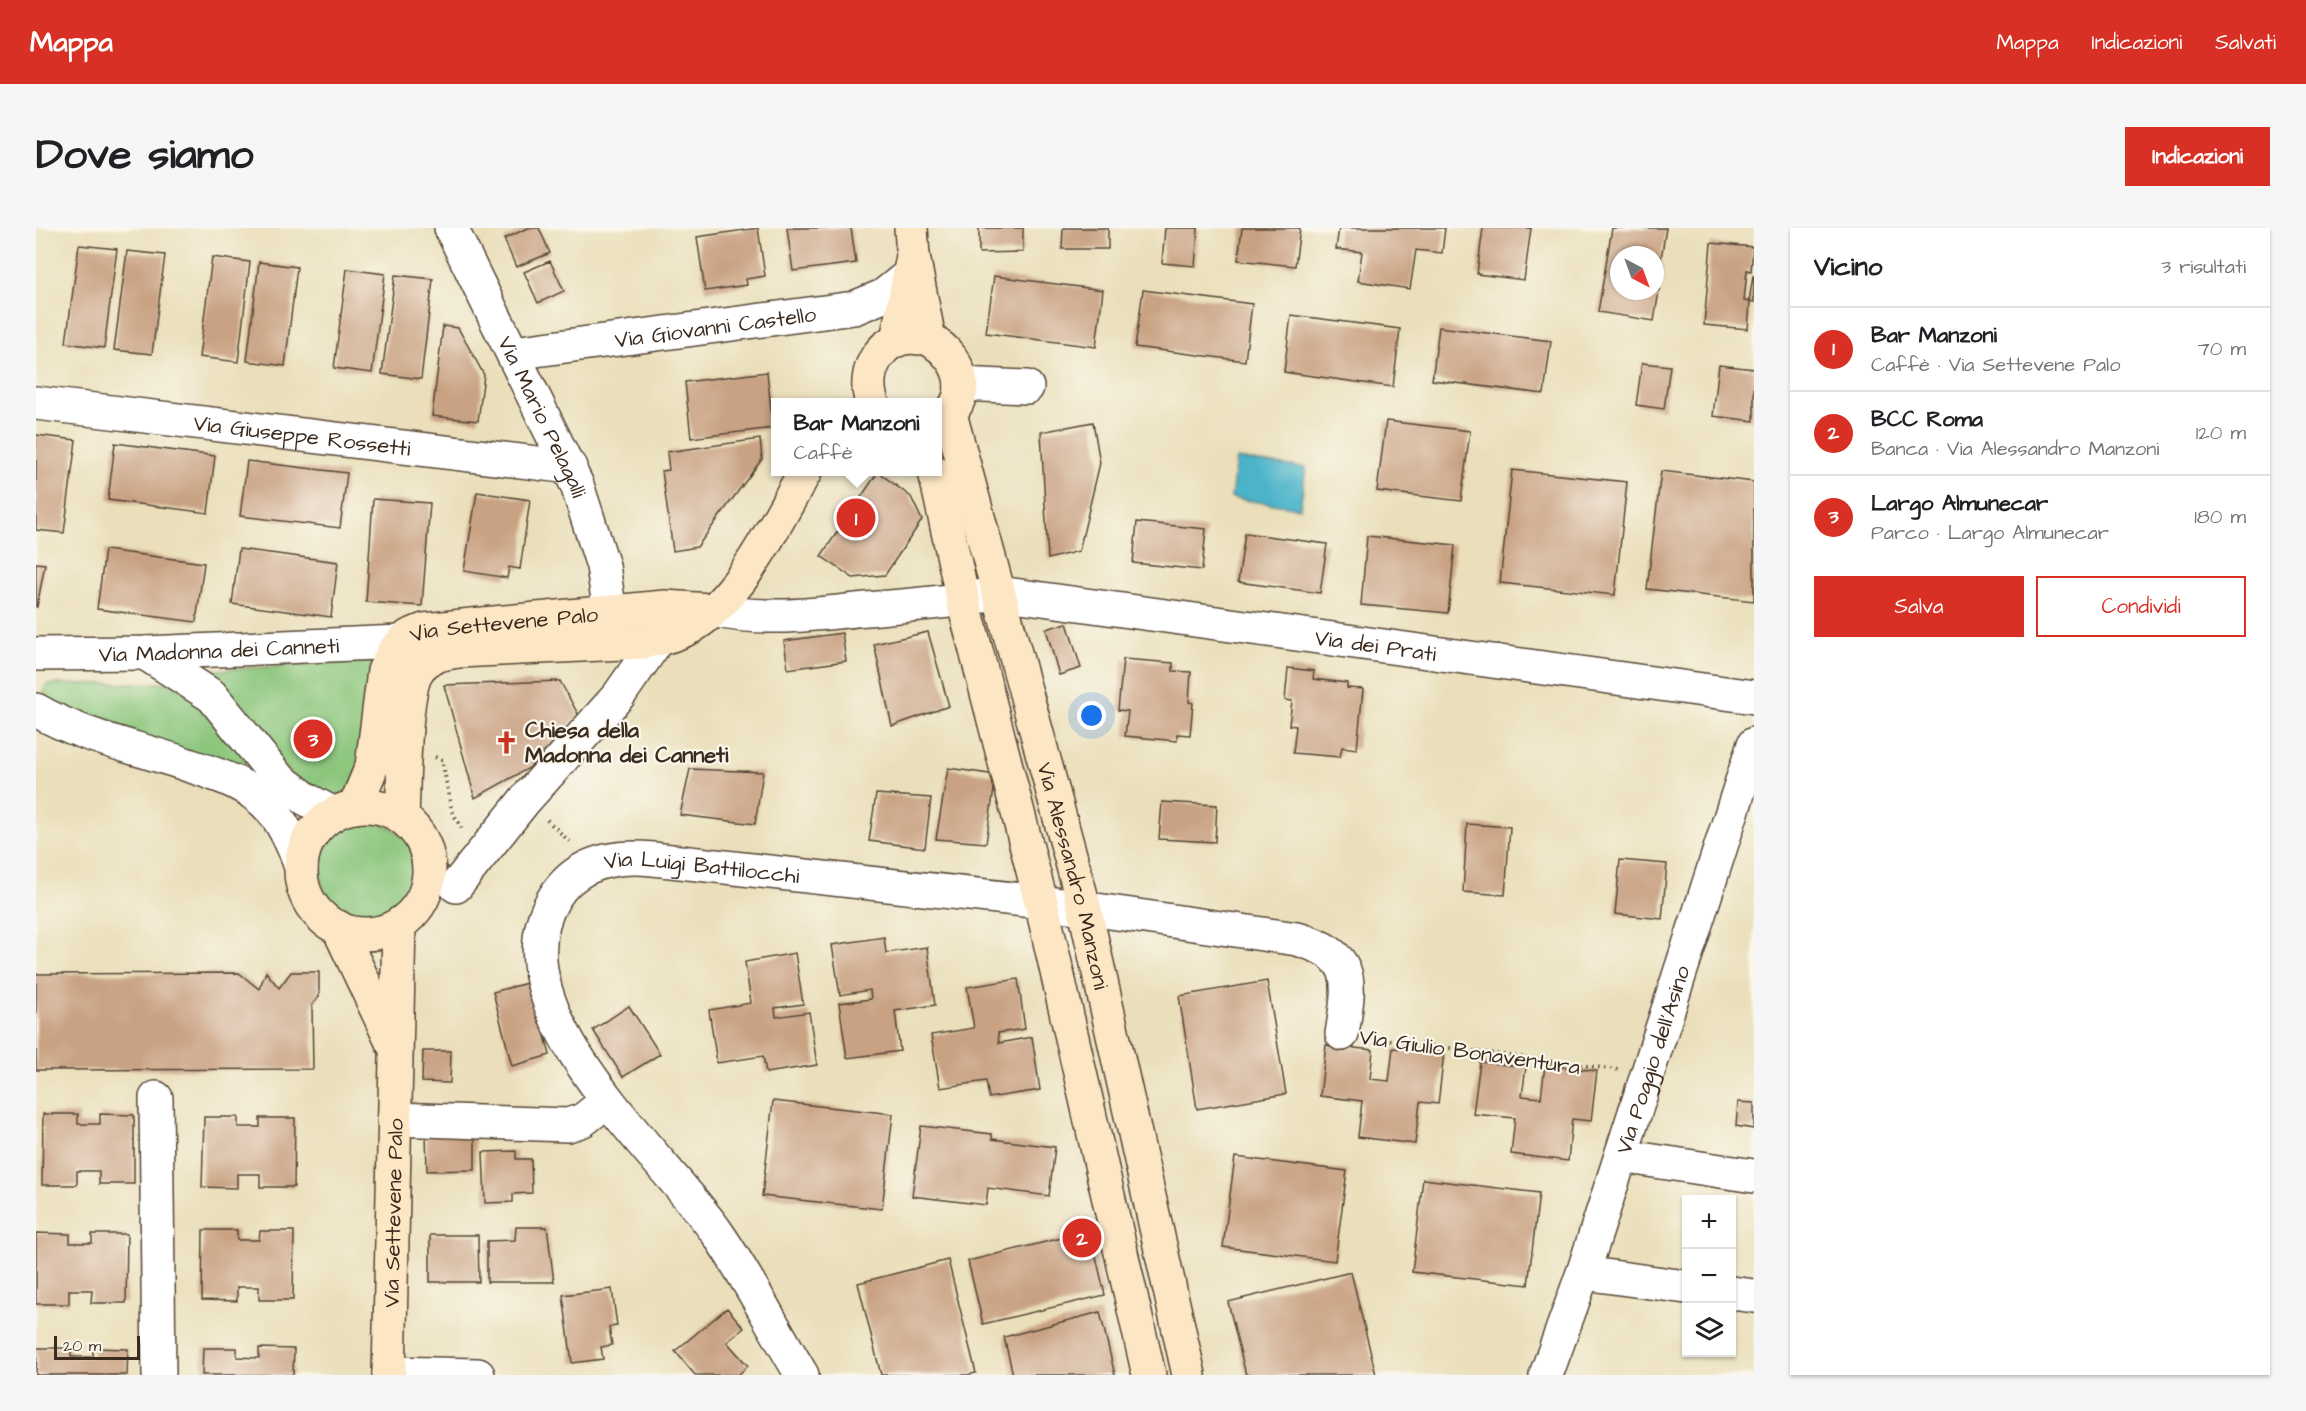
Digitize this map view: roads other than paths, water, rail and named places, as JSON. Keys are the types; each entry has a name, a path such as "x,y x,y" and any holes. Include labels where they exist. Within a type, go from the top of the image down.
{"street":[{"name":"Via Mario Pelagalli","path":"451,228 570,467 596,537 610,614"},
{"name":"Via Giovanni Castello","path":"513,352 854,308 883,296 911,253"},
{"path":"865,398 873,363 884,349 897,340 914,337 929,339 911,253"},
{"path":"897,340 911,253"},
{"name":"Via Alessandro Manzoni","path":"929,339 943,347 953,357 959,370 949,407 1085,910 1189,1375"},
{"path":"949,407 1027,387"},
{"name":"Via Giuseppe Rossetti","path":"36,403 570,467"},
{"name":"Via Settevene Palo","path":"402,817 408,704 414,676 420,667 438,655 459,651 617,645 658,639 691,627 711,610 754,558 802,476"},
{"name":"Via Alessandro Manzoni","path":"936,476 963,600 1041,902 1149,1375"},
{"name":"Via dei Prati","path":"711,610 746,617 772,618 963,600 999,593 1754,697"},
{"name":"Via Settevene Palo","path":"345,810 368,779 376,751 384,672 400,642 424,630 677,606 711,610"},
{"path":"463,877 525,800 619,695 658,639"},
{"name":"Via Madonna dei Canneti","path":"36,654 145,653 400,642"},
{"path":"36,710 72,728 241,784 260,799 282,824 301,867 306,894 312,906 338,927 360,933 372,933 399,924 422,900 429,876 425,847 416,830 402,817 382,808 345,810 306,799 278,778 212,696 191,680 145,653"},
{"name":"Via Poggio dell'Asino","path":"1546,1375 1647,1074 1742,821 1754,744"},
{"path":"301,867 304,851 312,835 345,810"},
{"name":"Via Luigi Battilocchi","path":"802,1375 717,1233 607,1101 581,1064 560,1027 546,992 540,958 541,931 552,902 568,882 593,863 640,858 1041,902 1085,910"},
{"name":"Via Giulio Bonaventura","path":"1085,910 1310,942 1337,959 1348,980 1342,1034"},
{"name":"Via Settevene Palo","path":"389,1374 399,924"},
{"name":"Via Settevene Palo","path":"338,927 395,1050"},
{"path":"156,1098 159,1375"},
{"path":"394,1119 568,1125 583,1120 607,1101"},
{"path":"1620,1156 1754,1176"},
{"path":"1582,1273 1682,1286"},
{"path":"1736,1294 1754,1296"},
{"path":"389,1374 478,1375"}],"water":[{"path":"1236,459 1306,468 1300,508 1231,498"}],"place":[{"name":"Bar Manzoni","path":"856,518"},
{"name":"Largo Almunecar","path":"313,739"},
{"name":"Chiesa della Madonna dei Canneti","path":"507,742"},
{"name":"BCC Roma","path":"1082,1238"}]}
